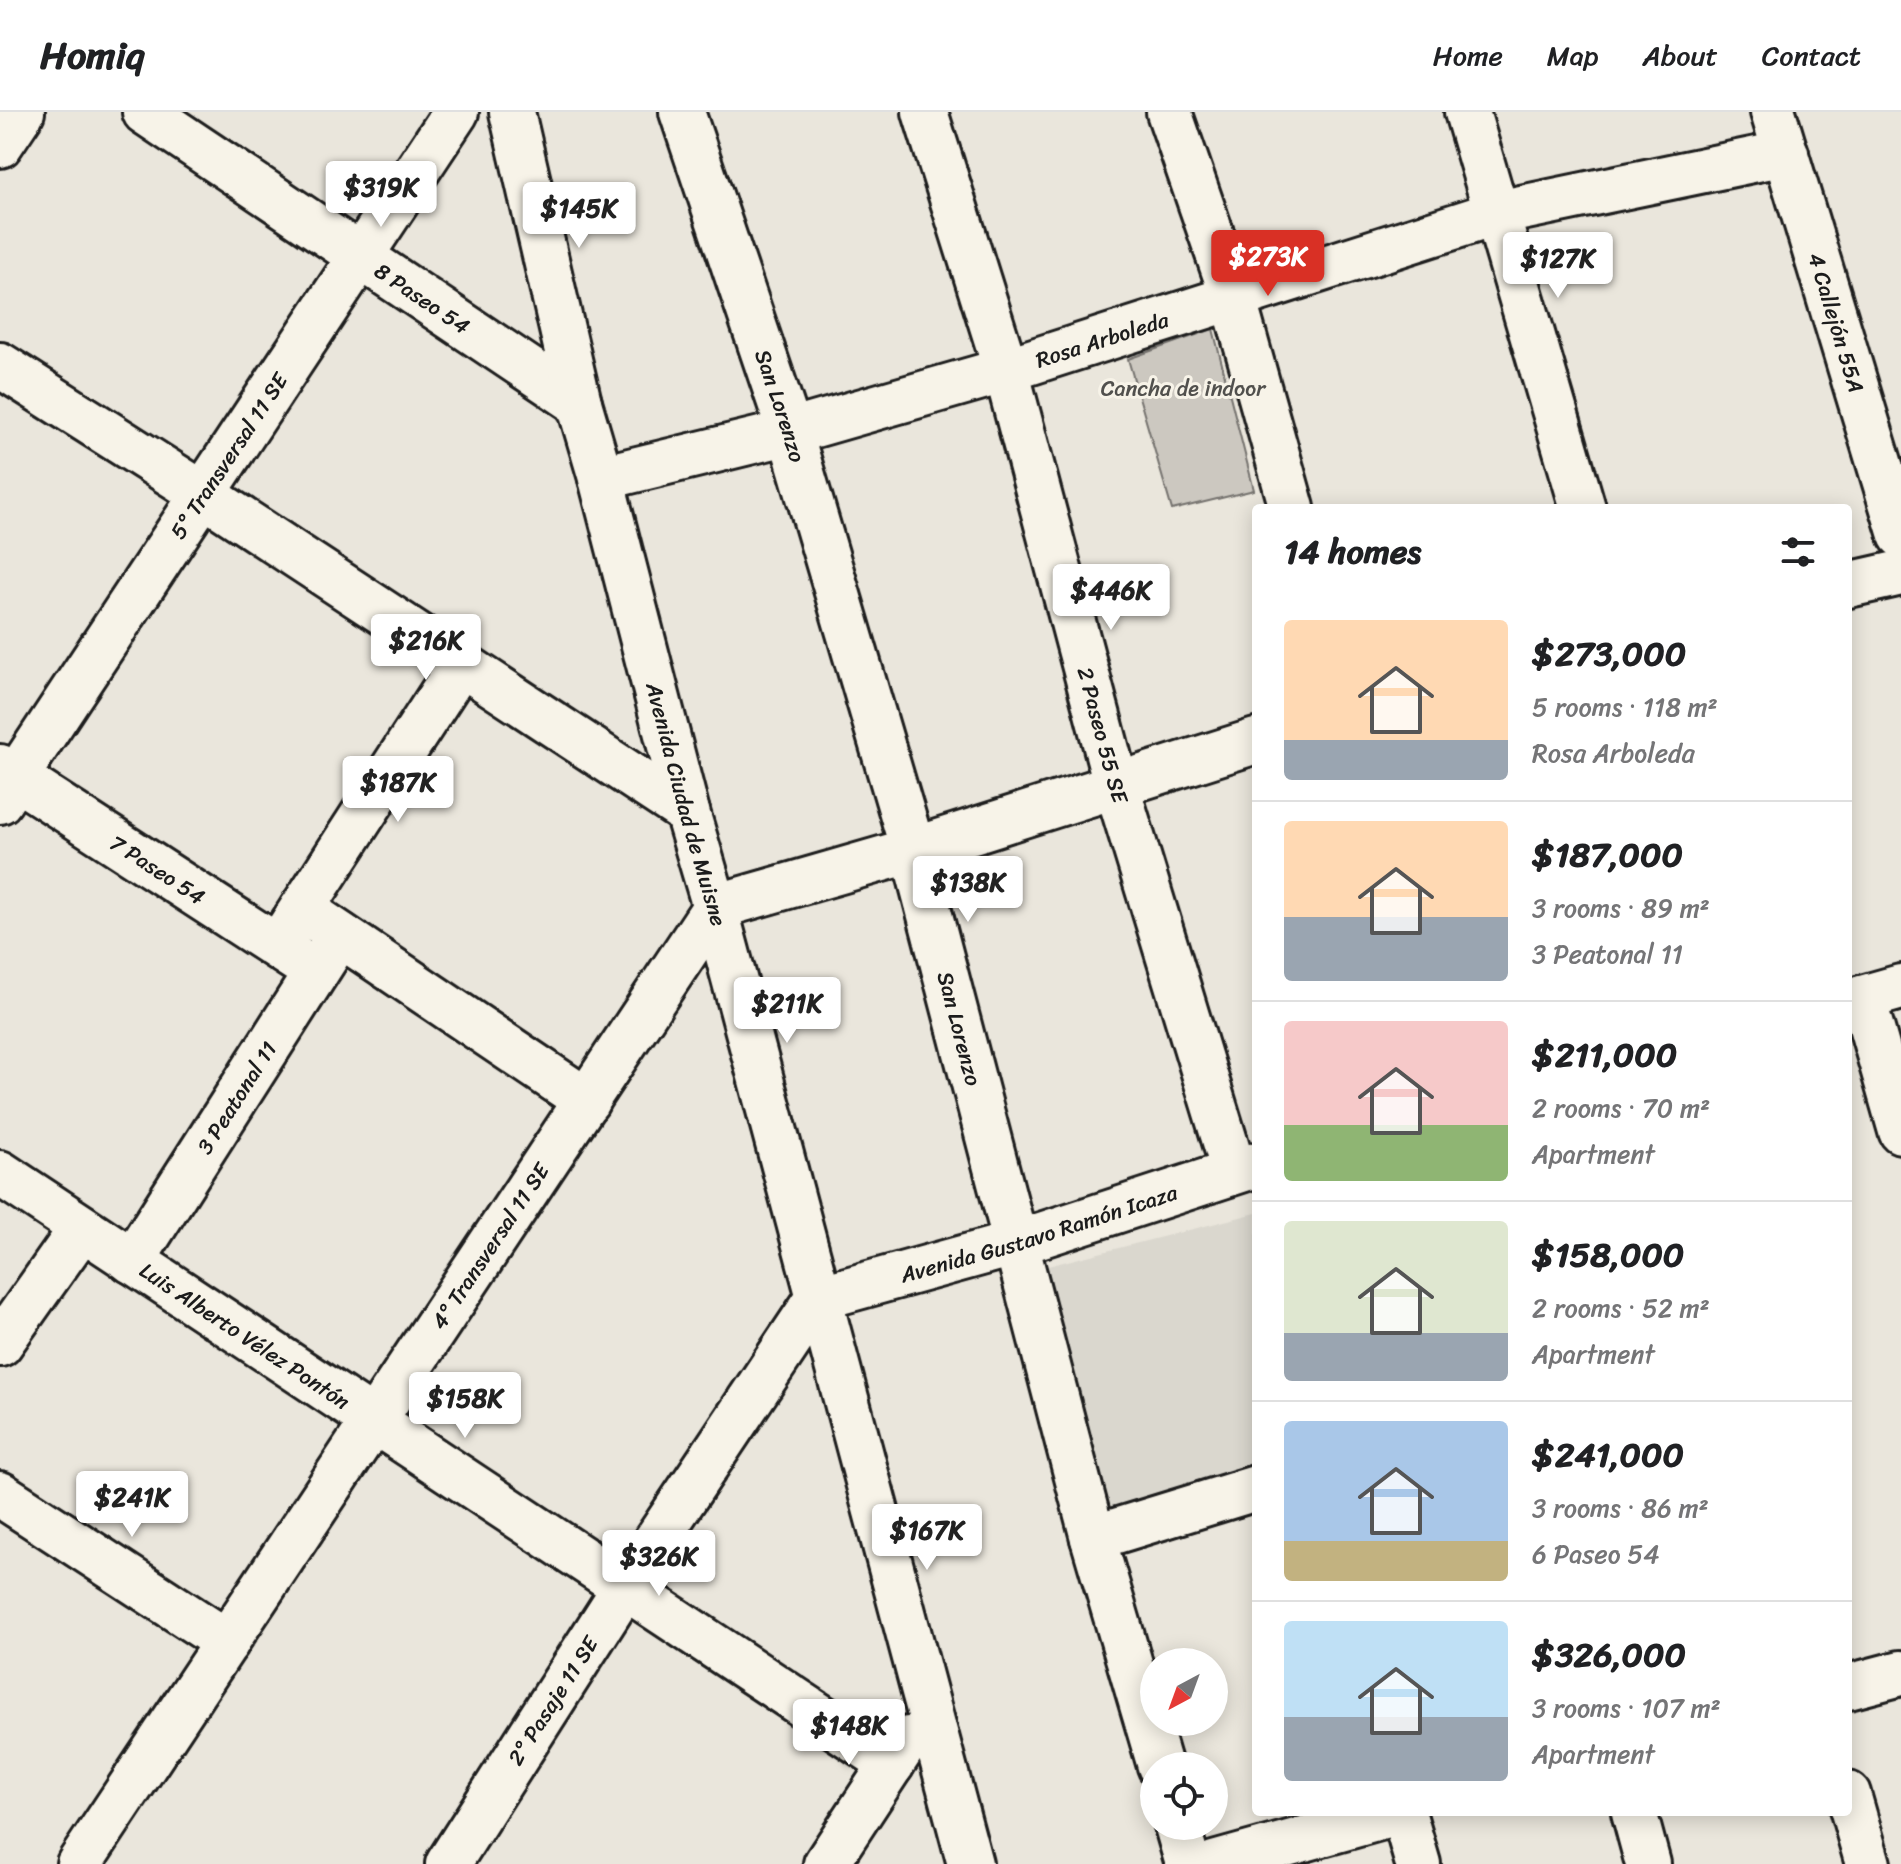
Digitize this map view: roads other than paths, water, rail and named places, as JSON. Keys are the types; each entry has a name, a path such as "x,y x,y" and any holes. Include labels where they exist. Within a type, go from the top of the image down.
{"street":[{"path":"0,145 22,112"},
{"name":"8 Paseo 54","path":"145,112 579,403"},
{"name":"5° Transversal 11 SE","path":"5,782 203,494 456,112"},
{"name":"Avenida Ciudad de Muisne","path":"512,112 579,403 970,1864"},
{"name":"San Lorenzo","path":"682,112 790,432 913,850 1093,1538 1156,1752"},
{"name":"2 Paseo 55 SE","path":"925,112 1006,370 1116,784 1245,1168"},
{"path":"1169,112 1233,297 1291,504"},
{"path":"1467,112 1582,504"},
{"name":"4 Callejón 55A","path":"1773,112 1901,535"},
{"name":"Rosa Arboleda","path":"601,478 790,432 1006,370 1497,213 1786,153"},
{"path":"0,365 203,494 687,812"},
{"path":"1852,584 1901,573"},
{"path":"277,948 461,664"},
{"path":"715,907 913,850 1252,742"},
{"name":"7 Paseo 54","path":"5,782 316,972"},
{"name":"4° Transversal 11 SE","path":"79,1864 715,907"},
{"path":"302,909 587,1101"},
{"name":"3 Peatonal 11","path":"132,1261 340,935"},
{"path":"1871,995 1901,1131"},
{"name":"Avenida Gustavo Ramón Icaza","path":"818,1298 1017,1243 1245,1168"},
{"name":"Luis Alberto Vélez Pontón","path":"0,1173 892,1764"},
{"path":"0,1344 82,1228"},
{"name":"2° Pasaje 11 SE","path":"448,1864 625,1587 818,1298"},
{"path":"1093,1538 1252,1489"},
{"path":"0,1494 227,1642"},
{"path":"1852,1686 1901,1673"},
{"path":"826,1864 929,1707"},
{"path":"1852,1808 1868,1864"},
{"path":"1214,1864 1388,1816"},
{"path":"1403,1816 1418,1864"},
{"path":"1635,1816 1648,1864"},
{"path":"1181,1840 1188,1864"}],"park label":[{"name":"Cancha de indoor","path":"1183,388"}]}
